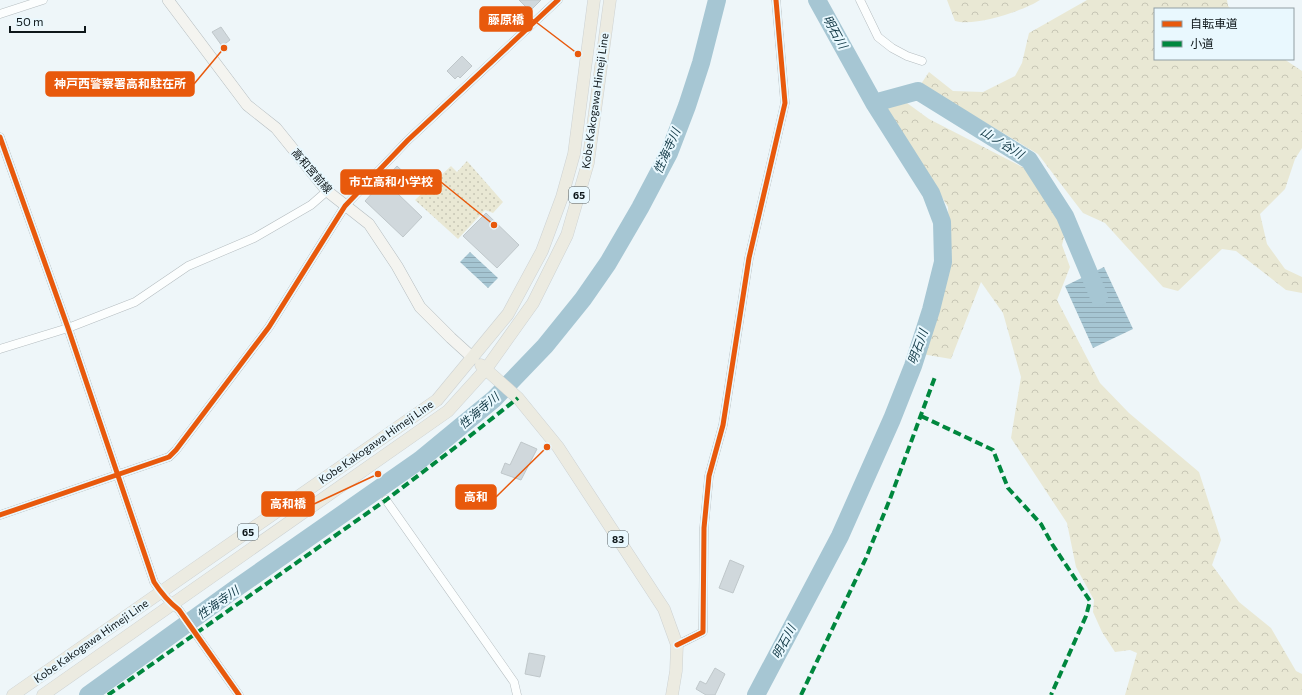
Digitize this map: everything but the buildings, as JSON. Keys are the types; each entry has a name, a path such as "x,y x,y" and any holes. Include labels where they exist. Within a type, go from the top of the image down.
{"main road":[{"name":"Kobe Kakogawa Himeji Line","path":"13,695 437,400 473,358 508,314 542,251 562,197 574,154 594,0"},
{"name":"Kobe Kakogawa Himeji Line","path":"43,695 176,607 448,411 486,369 533,303 567,234 588,163 610,0"},
{"name":"83","path":"473,358 518,398 558,447 664,609 678,645 672,695"}],"street":[{"path":"0,14 43,0"},
{"name":"高和宮前線","path":"168,0 247,105 276,128 327,191 369,224 397,266 420,307 473,358"},
{"path":"0,515 169,457 176,450 269,327 345,206 408,140 558,0"},
{"path":"678,645 703,632 704,528 709,476 723,425 748,258 784,103 776,0"},
{"path":"860,0 878,37 897,51 922,61"},
{"path":"0,137 2,150 68,328 154,582 161,593 176,607 239,695"},
{"path":"0,350 68,328 135,302 188,266 254,238 311,205 327,191"},
{"path":"386,500 514,682 517,695"}],"green space":[{"path":"947,0 1040,0 1022,9 999,17 974,22 964,22 955,21"},
{"path":"1087,0 1227,0 1230,8 1154,8 1154,60 1286,60 1302,71 1302,148 1295,159 1285,189 1260,214 1267,244 1285,269 1302,277 1302,293 1286,290 1236,251 1222,249 1178,291 1163,287 1105,223 1083,213 1038,154 921,84 929,72 953,91 983,92 1015,76 1022,63 1029,33"},
{"path":"907,103 929,119 1030,171 1065,233 1062,245 1070,267 1057,300 1100,383 1129,413 1199,472 1221,540 1212,565 1239,602 1271,628 1296,671 1302,674 1302,695 1125,695 1137,653 1130,650 1115,652 1102,632 1093,612 1094,600 1076,567 1067,523 1011,438 1021,377 1003,313 981,282 951,359 922,354 950,256 948,207 886,107"},
{"path":"467,161 503,202 493,213 485,210 458,239 415,200 451,166 457,172"}],"water":[{"path":"470,252 498,278 488,288 460,262"},
{"path":"1104,267 1133,329 1093,348 1065,286"}],"waterway":[{"name":"性海寺川","path":"88,695 235,589 420,460 494,399 545,346 583,299 608,263 640,208 669,153 687,106 701,63 717,0"},
{"name":"明石川","path":"756,695 840,536 892,419 913,366 931,310 943,262 942,222 931,193 874,103 817,0"},
{"name":"山ノ谷川","path":"874,103 918,91 1029,160 1065,216 1099,297"}],"marked path":[{"path":"801,695 866,558 890,499 935,377"},
{"path":"108,695 386,500 518,398"},
{"path":"921,416 993,450 1008,488 1041,524 1052,544 1090,601 1086,616 1051,695"}],"cycle path":[{"path":"0,515 169,457 176,450 269,327 345,206 408,140 558,0"},
{"path":"677,645 703,632 704,528 709,476 723,425 749,258 785,103 776,0"},
{"path":"0,137 68,328 154,582 165,597 179,610 239,695"}],"place":[{"name":"神戸西警察署高和駐在所","path":"224,48"},
{"name":"藤原橋","path":"578,54"},
{"name":"市立高和小学校","path":"494,225"},
{"name":"高和","path":"547,447"},
{"name":"高和橋","path":"378,474"}]}
